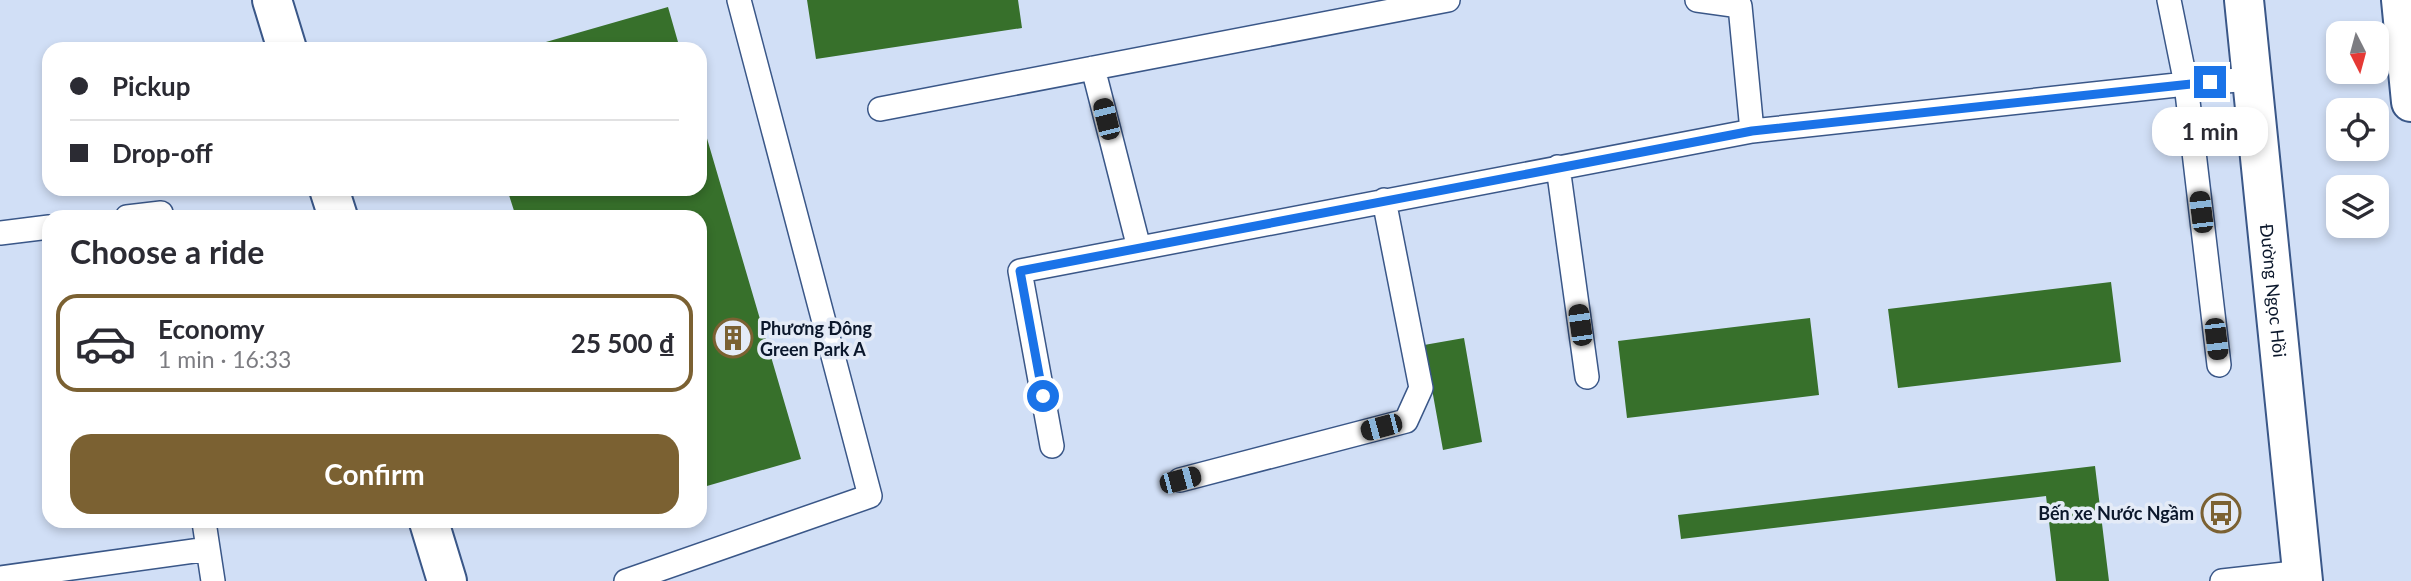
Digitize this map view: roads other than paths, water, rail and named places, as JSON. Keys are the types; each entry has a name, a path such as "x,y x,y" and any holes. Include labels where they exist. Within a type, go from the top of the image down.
{"main road":[{"path":"272,0 285,42"},
{"name":"Đường Ngọc Hồi","path":"2244,0 2303,576"},
{"path":"2400,0 2411,102"},
{"path":"431,528 447,581"}],"lane":[{"path":"626,581 870,496 739,0"},
{"path":"880,109 1448,0"},
{"path":"1697,0 1740,6 1752,131"},
{"path":"2169,0 2186,84 2219,365"},
{"path":"1093,68 1139,248"},
{"path":"1052,446 1020,271 1752,131 2252,79"},
{"path":"1558,167 1587,377"},
{"path":"1180,480 1406,421 1421,388 1384,200"},
{"path":"0,233 42,228"},
{"path":"205,528 213,581"},
{"path":"0,578 208,549"},
{"path":"2222,581 2303,576"}],"place":[{"name":"Phương Đông Green Park A","path":"733,338"},
{"name":"Bến xe Nước Ngầm","path":"2221,513"}]}
